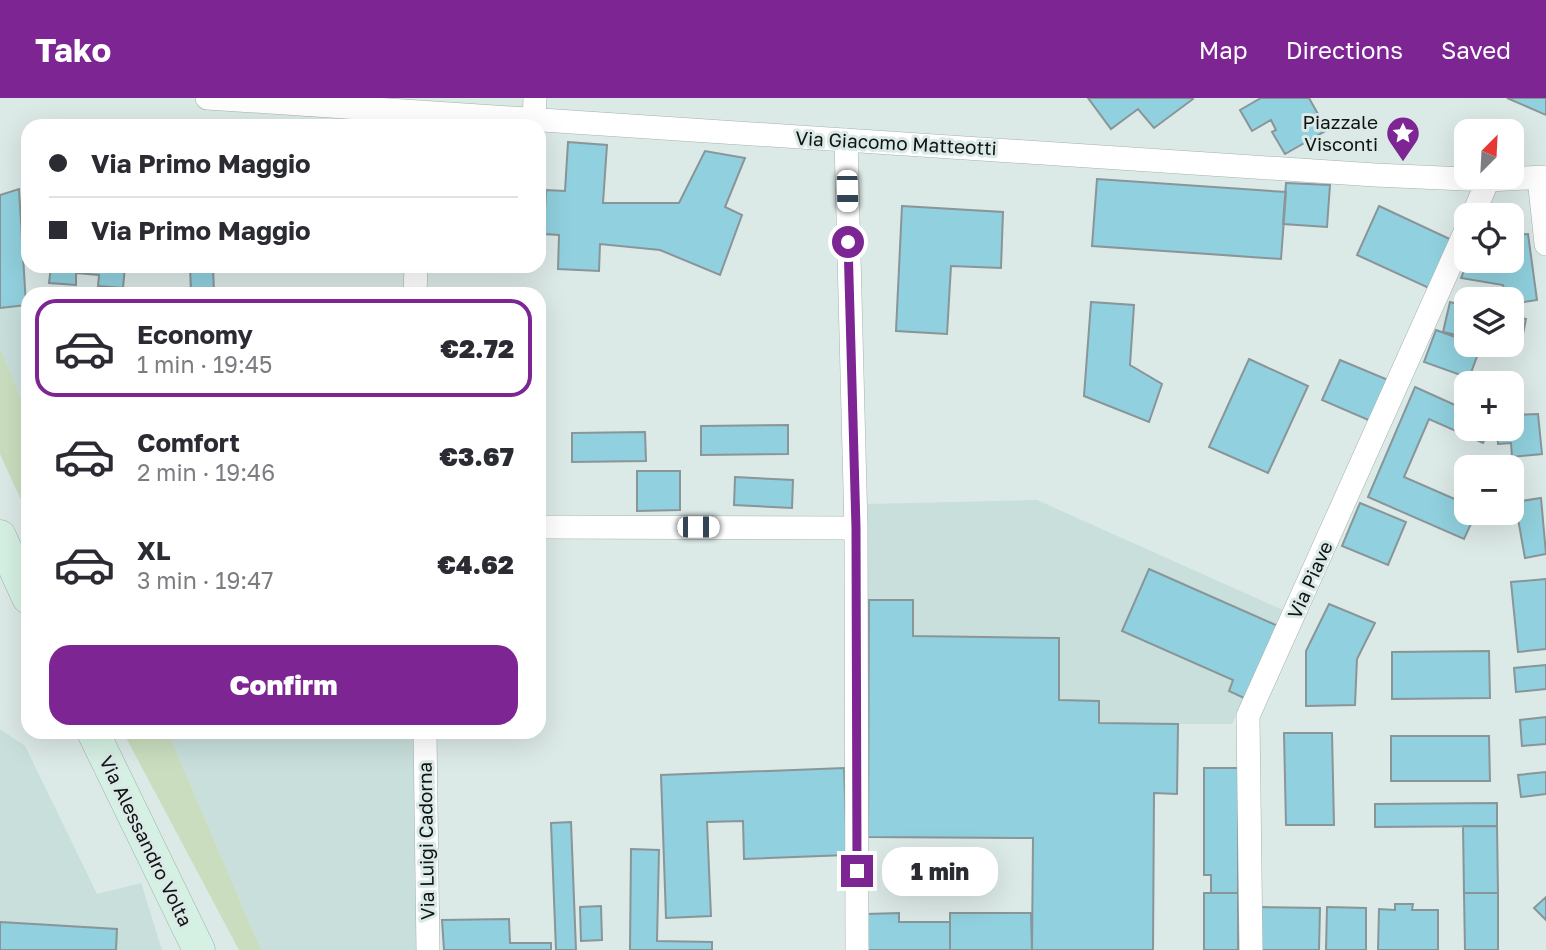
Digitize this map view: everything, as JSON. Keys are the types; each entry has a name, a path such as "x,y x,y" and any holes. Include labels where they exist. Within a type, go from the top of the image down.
{"main road":[{"path":"0,536 21,582"},
{"name":"Via Alessandro Volta","path":"96,739 199,950"}],"street":[{"name":"Via Giacomo Matteotti","path":"207,98 417,118 534,109 846,140 1454,178"},
{"path":"846,140 856,528 857,950"},
{"path":"1524,179 1543,178 1546,244"},
{"name":"Via Piave","path":"1251,950 1248,716 1454,257"},
{"path":"546,527 856,528"},
{"name":"Via Luigi Cadorna","path":"425,739 428,950"}],"shaded area":[{"path":"21,306 21,398 0,348 0,308"},
{"path":"1037,500 1285,611 1232,724 1178,724 1177,794 1154,794 1153,950 1032,950 1033,838 868,837 868,504"},
{"path":"0,729 25,746 97,894 141,883 162,950 0,950"},
{"path":"171,739 418,739 418,950 261,950"}],"green space":[{"path":"0,348 21,398 21,500 0,454"},
{"path":"127,739 171,739 261,950 239,950"}],"building":[{"path":"1088,98 1193,99 1154,128 1138,109 1111,129"},
{"path":"1261,98 1309,98 1327,130 1285,154 1272,132 1276,130 1271,120 1252,131 1240,110"},
{"path":"1507,98 1546,98 1546,115"},
{"path":"568,142 607,145 603,203 679,203 705,151 745,158 725,207 742,215 720,275 660,250 600,244 599,271 558,269 559,235 546,234 546,190 565,191"},
{"path":"1097,179 1286,192 1281,259 1092,246"},
{"path":"1286,183 1330,185 1327,227 1283,224"},
{"path":"19,189 21,273 24,273 25,287 21,287 21,306 0,308 0,195"},
{"path":"902,206 1003,212 1001,268 951,266 947,334 896,331"},
{"path":"1379,206 1454,241 1431,289 1357,255"},
{"path":"1524,234 1528,234 1537,300 1524,302 1524,287 1503,287 1461,278 1463,273 1524,273"},
{"path":"50,273 76,273 76,285 49,283"},
{"path":"76,273 124,273 123,287 98,286 99,275"},
{"path":"190,273 213,273 214,287 191,287"},
{"path":"1091,302 1134,305 1130,365 1162,384 1149,422 1084,396"},
{"path":"1450,302 1454,303 1454,334 1443,332"},
{"path":"1436,330 1454,337 1454,357 1477,357 1472,371 1454,373 1424,362"},
{"path":"1249,359 1308,386 1268,473 1209,447"},
{"path":"1340,360 1393,382 1373,422 1322,400"},
{"path":"1415,387 1454,405 1454,430 1429,419 1404,477 1454,499 1454,525 1470,525 1464,539 1368,497"},
{"path":"1538,414 1542,454 1512,455 1511,443 1498,444 1498,441 1524,441 1524,415"},
{"path":"788,425 788,454 701,455 701,426"},
{"path":"645,432 646,461 572,462 572,433"},
{"path":"637,471 680,471 680,510 637,511"},
{"path":"735,477 793,480 792,508 734,505"},
{"path":"1541,498 1546,554 1525,558 1519,525 1524,525 1524,501"},
{"path":"1360,503 1406,522 1388,565 1342,546"},
{"path":"1149,569 1278,626 1246,699 1229,691 1233,680 1122,631"},
{"path":"1546,579 1546,649 1518,652 1511,582"},
{"path":"869,600 913,600 913,636 1059,638 1059,700 1099,701 1099,723 1178,724 1177,794 1154,793 1153,950 1032,950 1033,838 868,837"},
{"path":"1329,604 1375,623 1357,659 1355,705 1306,706 1306,651"},
{"path":"1489,651 1490,698 1392,699 1392,652"},
{"path":"1546,665 1546,689 1516,692 1514,668"},
{"path":"1546,717 1546,744 1522,746 1520,720"},
{"path":"1284,733 1332,733 1334,825 1286,825"},
{"path":"1391,736 1489,736 1490,781 1391,781"},
{"path":"844,768 847,855 744,859 743,821 707,822 711,916 666,918 661,775"},
{"path":"1204,768 1238,768 1238,893 1211,893 1211,875 1204,875"},
{"path":"1546,772 1546,794 1521,797 1518,775"},
{"path":"1497,803 1497,826 1375,827 1375,804"},
{"path":"571,822 576,950 556,950 551,823"},
{"path":"1463,826 1497,826 1498,893 1464,893"},
{"path":"631,849 659,850 657,941 712,942 712,950 630,950"},
{"path":"1204,893 1238,893 1238,950 1204,950"},
{"path":"1464,893 1498,893 1498,950 1465,950"},
{"path":"1546,897 1546,920 1534,908"},
{"path":"1395,904 1413,904 1412,910 1438,910 1438,950 1378,950 1379,909 1395,910"},
{"path":"601,906 602,940 581,941 580,907"},
{"path":"1261,907 1320,908 1319,950 1260,950"},
{"path":"1327,907 1366,908 1366,950 1326,950"},
{"path":"899,913 899,922 950,922 950,950 868,950 867,914"},
{"path":"950,913 1031,913 1032,950 950,950"},
{"path":"509,919 510,943 551,943 551,950 444,950 442,920"},
{"path":"0,922 117,929 116,950 0,950"}],"place":[{"name":"Piazzale Visconti","path":"1403,163"}],"route":[{"path":"848,242 856,528 857,871"}]}
